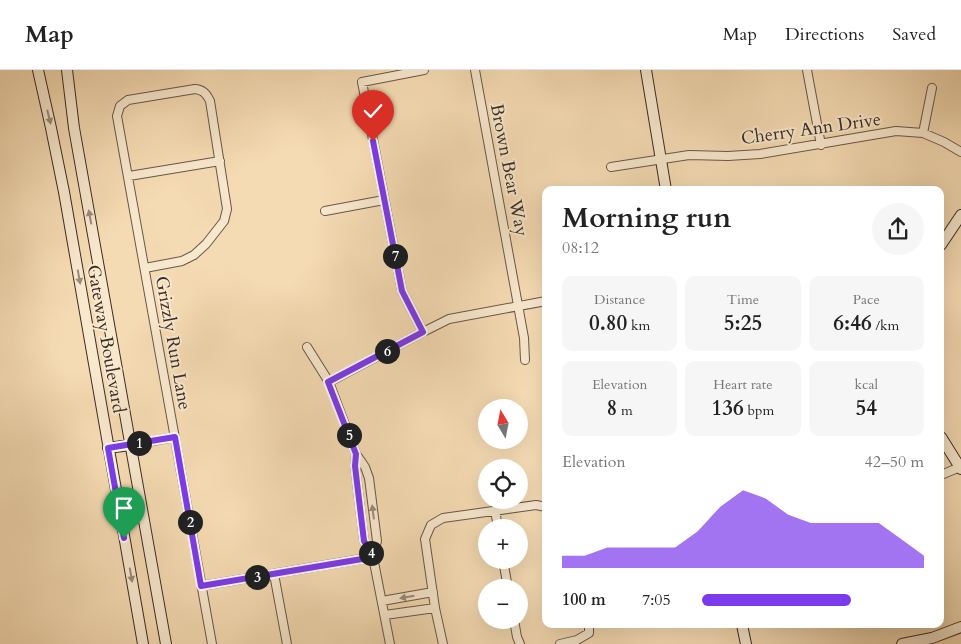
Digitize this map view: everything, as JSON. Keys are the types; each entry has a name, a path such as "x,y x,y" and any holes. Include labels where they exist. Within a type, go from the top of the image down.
{"street":[{"name":"Gateway Boulevard","path":"38,70 52,128 64,192 144,644"},
{"name":"Gateway Boulevard","path":"67,70 74,128 166,644"},
{"path":"423,332 402,291 362,82 424,70"},
{"name":"Brown Bear Way","path":"475,70 524,338 525,360"},
{"path":"646,70 665,186"},
{"path":"807,70 821,145"},
{"path":"923,133 932,88"},
{"name":"Grizzly Run Lane","path":"212,644 117,116 120,106 133,99 195,89 202,90 210,101 220,161"},
{"name":"Cherry Ann Drive","path":"611,168 689,156 760,154 896,131 923,133 961,152"},
{"path":"129,176 220,161 228,209 224,221 206,244 194,255 182,261 145,268"},
{"path":"325,211 384,200"},
{"path":"944,240 961,215"},
{"path":"328,382 449,319 542,302"},
{"path":"306,347 328,382 356,454 365,466 369,478 377,540 374,557 390,644"},
{"path":"108,448 175,437"},
{"path":"944,442 960,468 944,474"},
{"path":"356,454 355,466 364,541 374,557"},
{"path":"443,644 435,608 425,539 431,525 443,518 536,505 542,506"},
{"path":"495,510 496,519"},
{"path":"201,586 374,557"},
{"path":"274,574 287,644"},
{"path":"382,601 433,592"},
{"path":"385,615 435,608"},
{"path":"902,644 932,638 961,627"},
{"path":"743,628 746,644"},
{"path":"516,629 520,644"},
{"path":"560,644 577,640 589,629"}],"route":[{"path":"124,538 108,448 175,437 201,586 374,557 364,541 355,466 356,454 328,382 423,332 402,291 373,141"}]}
